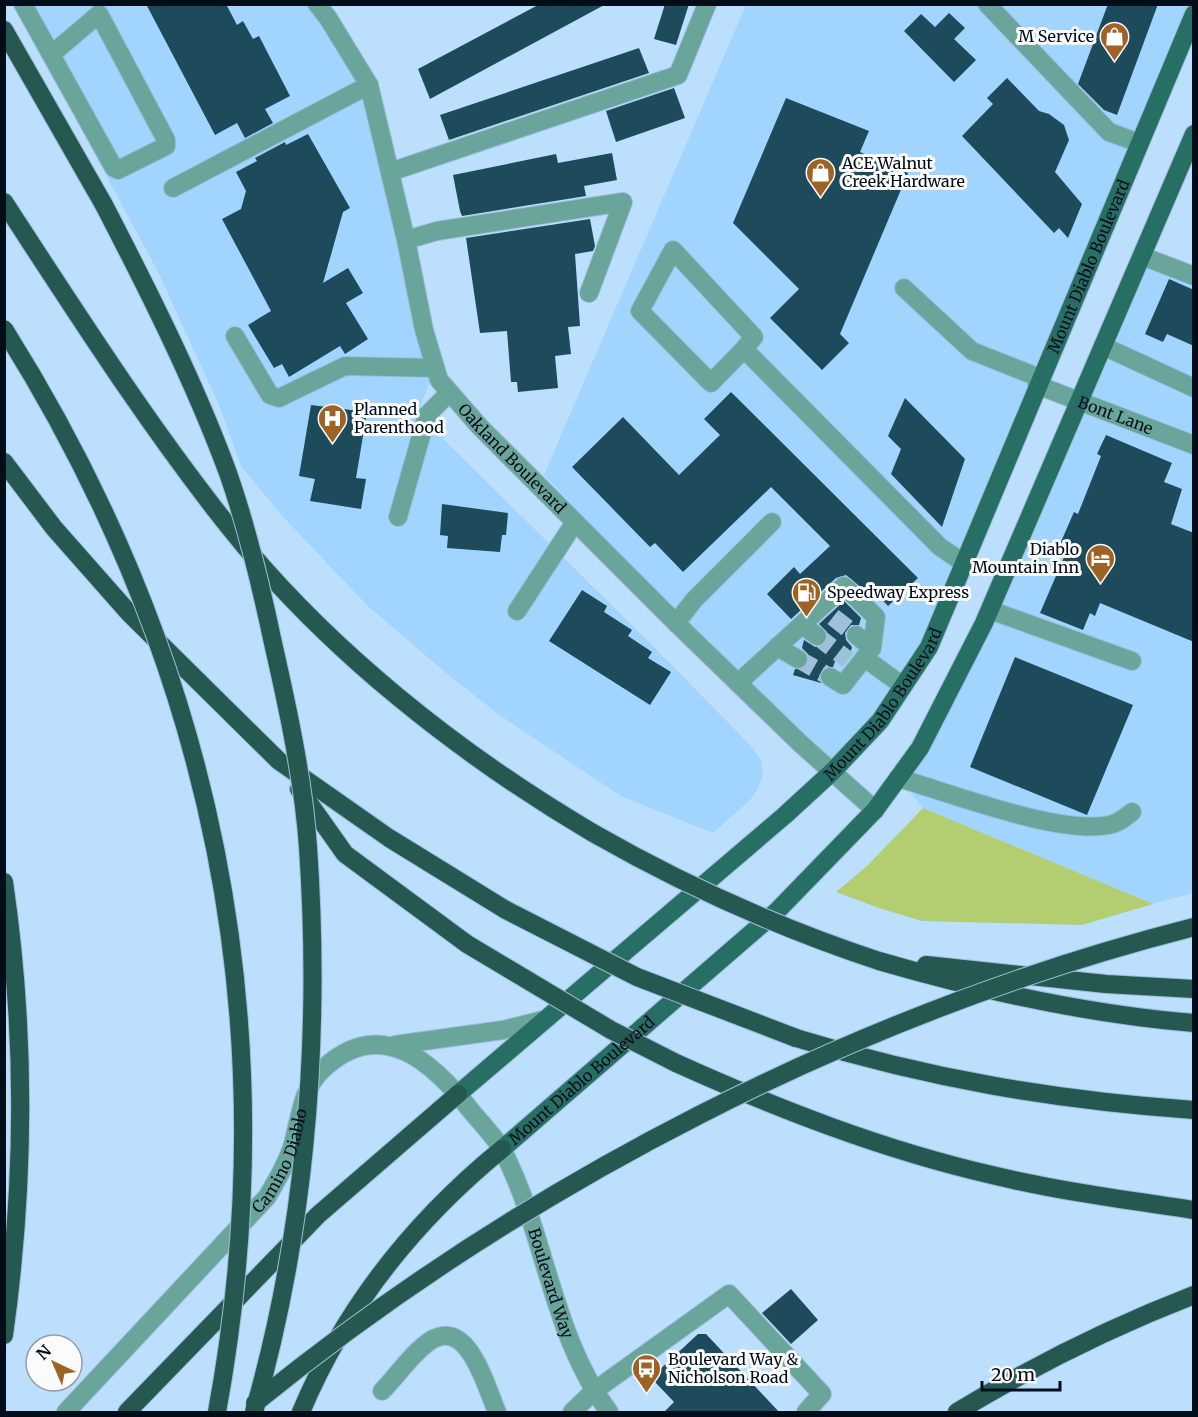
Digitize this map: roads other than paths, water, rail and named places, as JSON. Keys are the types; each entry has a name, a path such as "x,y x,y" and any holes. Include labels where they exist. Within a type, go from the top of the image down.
{"highway":[{"path":"4,30 104,205 148,288 228,474 263,593 289,716 308,844 312,1004 303,1158 287,1274 254,1413"},
{"path":"4,202 114,369 229,528 325,630 393,692 485,763 593,833 724,901 829,944 993,992 1063,1006 1194,1023"},
{"path":"4,329 62,425 114,528 136,580 178,697 218,856 240,1022 244,1145 238,1270 217,1413"},
{"path":"4,462 54,528 129,613 279,761 389,838 506,910 637,977 796,1038 912,1071 969,1083 1081,1100 1194,1110"},
{"path":"279,761 345,854 466,944 611,1030 676,1063 758,1100 902,1151 992,1175 1194,1210"},
{"path":"4,882 14,956 21,1079 18,1215 4,1335"},
{"path":"243,1413 315,1356 455,1257 596,1172 705,1113 858,1042 955,1004 1075,962 1194,927"},
{"path":"879,960 1106,984 1194,989"},
{"path":"127,1413 318,1215 458,1094"},
{"path":"301,1413 340,1334 397,1250 457,1186 502,1149"},
{"path":"957,1413 1057,1356 1107,1331 1194,1295"}],"main road":[{"name":"Mount Diablo Boulevard","path":"458,1094 832,772 880,721 929,647 1194,14"},
{"name":"Mount Diablo Boulevard","path":"502,1149 777,911 875,810 920,748 990,610 1142,256 1187,168 1194,134"}],"street":[{"path":"23,4 114,168 118,170 162,150 166,140 105,9 52,54"},
{"name":"Oakland Boulevard","path":"317,4 369,85 406,240 424,330 439,380 480,427 676,623 875,810"},
{"path":"390,172 678,75 706,4"},
{"path":"987,4 1109,132 1139,143"},
{"path":"173,188 369,85"},
{"path":"406,240 437,231 623,202 589,293"},
{"path":"673,250 754,337 744,349 711,383 640,310 673,250"},
{"path":"1142,256 1194,276"},
{"name":"Bont Lane","path":"904,288 972,351 1079,402 1194,445"},
{"path":"235,336 270,395 279,398 345,366 435,368"},
{"path":"1103,346 1194,388"},
{"path":"744,349 940,547 964,563"},
{"path":"398,517 427,415 449,393"},
{"path":"517,611 575,522"},
{"path":"676,623 694,600 772,522"},
{"path":"738,683 802,625 827,612 844,586 876,617 861,659 843,685 830,677"},
{"path":"990,610 1132,661"},
{"path":"802,625 817,636"},
{"path":"856,635 861,659 903,686"},
{"path":"777,647 798,659"},
{"path":"898,778 1050,823 1106,825 1120,822 1132,812"},
{"name":"Camino Diablo","path":"66,1413 267,1197 282,1171 293,1144 307,1091 321,1070 344,1052 367,1044 393,1045 503,1030 543,1020"},
{"path":"393,1045 433,1068 458,1094 502,1149"},
{"name":"Boulevard Way","path":"502,1149 518,1185 573,1349 594,1391 609,1413"},
{"path":"572,1413 594,1391 729,1294 822,1394 806,1413"},
{"path":"382,1391 429,1342 444,1335 454,1336 462,1340 472,1356 497,1413"}],"tunnel":[{"path":"833,617 856,635"},
{"path":"817,636 848,660"},
{"path":"798,659 830,677"}],"place":[{"name":"M Service","path":"1115,62"},
{"name":"ACE Walnut Creek Hardware","path":"821,198"},
{"name":"Planned Parenthood","path":"333,444"},
{"name":"Diablo Mountain Inn","path":"1100,584"},
{"name":"Speedway Express","path":"806,618"},
{"name":"Boulevard Way & Nicholson Road","path":"647,1394"}]}
